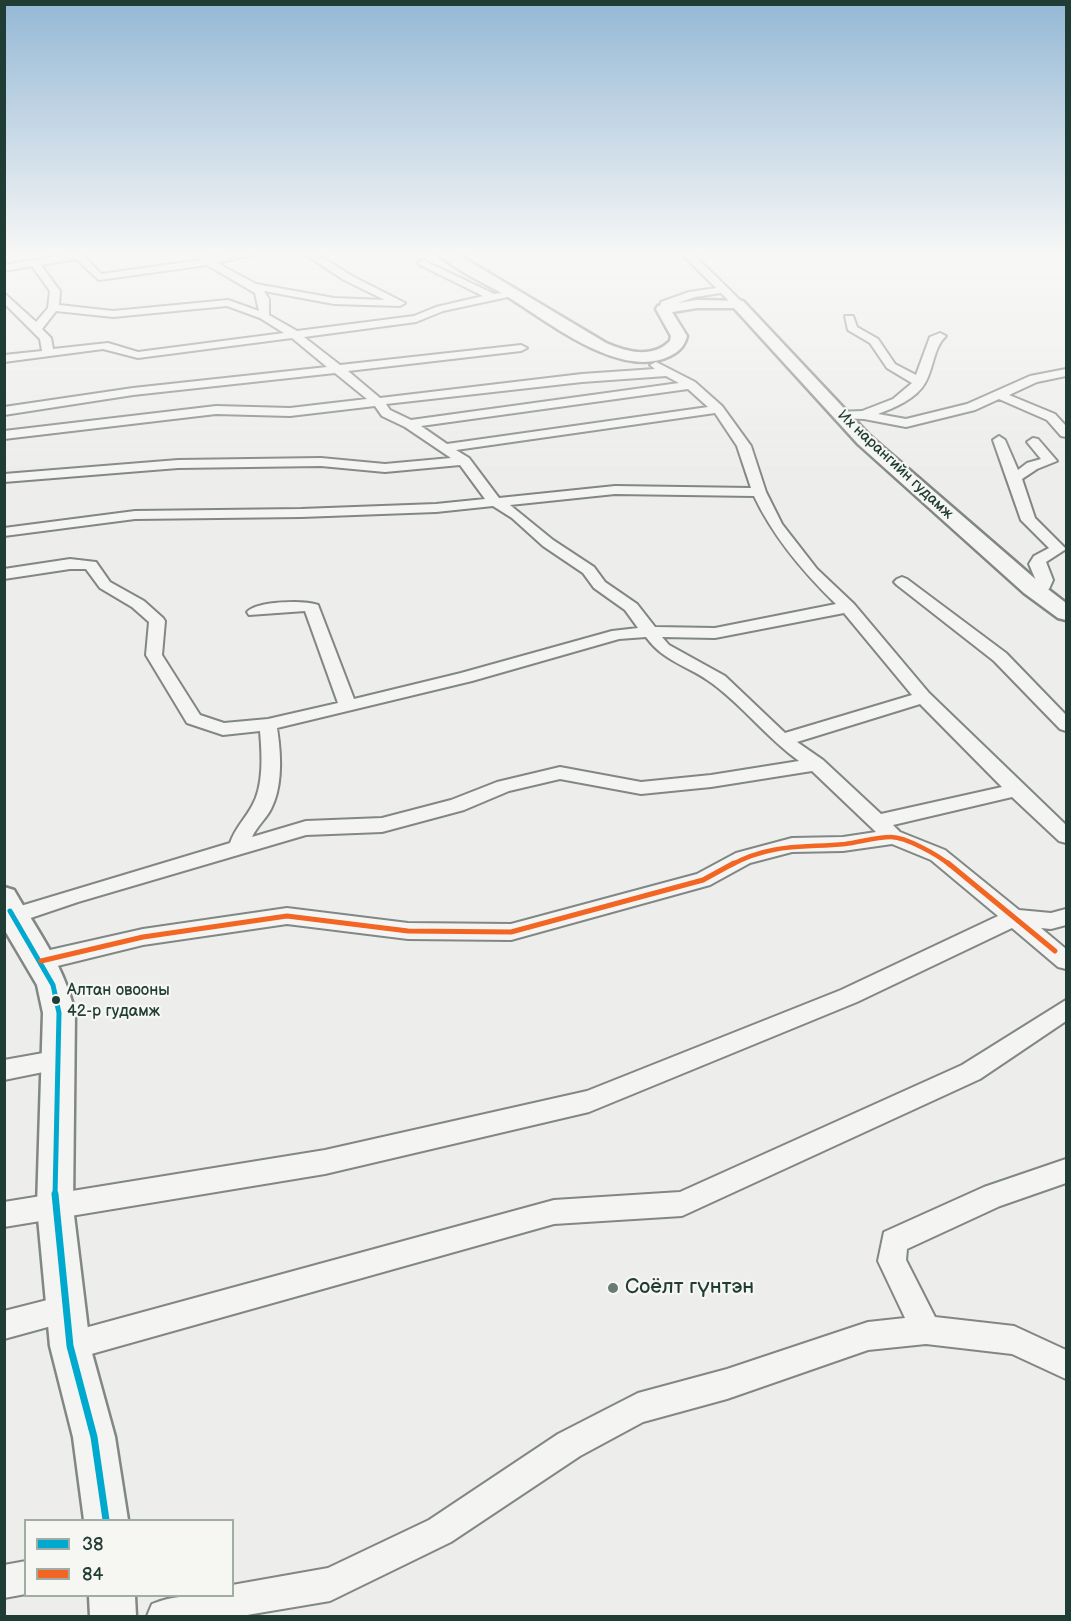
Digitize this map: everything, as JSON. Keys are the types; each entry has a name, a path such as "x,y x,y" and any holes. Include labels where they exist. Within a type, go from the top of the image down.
{"main road":[{"path":"570,327 613,352 641,357 669,351 678,342 679,336 673,327"},
{"name":"Их нарангийн гудамж","path":"760,327 840,415 909,483 1032,588 1066,613"},
{"path":"7,912 41,961 53,985 59,1013 60,1060 55,1208 70,1346 94,1437 106,1519"},
{"path":"112,1597 113,1617"}],"street":[{"path":"282,327 378,402 386,413 409,424 464,461 494,501 517,515 548,543 589,570 598,585 632,607 663,649 719,680 782,740 816,764 893,837 938,855 1066,961"},
{"path":"4,359 110,346 117,347 125,353 138,355 348,327"},
{"path":"852,327 860,335 874,341 891,366 920,382"},
{"path":"37,328 45,338 48,354"},
{"path":"864,415 897,402 920,382 921,371 932,355 934,339 940,336"},
{"path":"4,411 291,373 339,370 521,348"},
{"path":"641,357 691,385 718,409 744,446 759,492 775,525 812,572 848,607 923,698 1066,836"},
{"path":"4,435 216,410 290,412 582,378 667,372"},
{"path":"840,415 864,415 894,423 906,423 971,407 1034,379 1066,373"},
{"path":"409,424 691,385"},
{"path":"997,394 1042,413 1066,433"},
{"path":"443,448 718,409"},
{"path":"999,440 1015,478 1028,520 1059,549 1039,559 1036,564 1045,580 1044,586 1032,588"},
{"path":"1015,478 1032,466 1050,461 1033,442"},
{"path":"4,478 178,464 321,462 384,468 464,461"},
{"path":"4,532 135,515 301,513 436,508 615,490 759,492"},
{"path":"4,574 70,564 91,566 105,585 138,604 157,621 154,654 193,719 223,729 268,725 466,677 618,634 715,633 848,607"},
{"path":"902,582 1000,657 1066,725"},
{"path":"255,612 302,605 312,608 347,704"},
{"path":"782,740 923,698"},
{"path":"239,849 243,830 263,807 272,752 268,725"},
{"path":"7,912 72,896 306,828 382,825 457,805 504,786 560,773 641,788 711,781 816,764"},
{"path":"878,822 1016,790"},
{"path":"41,961 143,937 287,916 408,931 511,933 616,902 703,880 743,858 782,848 843,844 893,837"},
{"path":"4,1215 326,1162 589,1101 849,996 1014,918 1051,921 1066,917"},
{"path":"70,1346 554,1212 682,1204 971,1072 1066,1008"},
{"path":"4,1070 60,1060"},
{"path":"926,1330 892,1260 894,1241 993,1196 1066,1171"},
{"path":"4,1324 67,1309"},
{"path":"164,1617 223,1603 330,1584 440,1531 569,1445 638,1407 728,1384 868,1336 926,1330 1014,1340 1066,1365"},
{"path":"4,1582 24,1577"}],"transit line":[{"name":"84","path":"41,961 143,937 287,916 408,931 511,932 703,880 743,858 792,845 843,844 893,837 938,855 1055,951"},
{"name":"38","path":"10,911 53,985 59,1013 60,1060 55,1207 70,1346 94,1437 106,1519"}],"place":[{"name":"Алтан овооны 42-р гудамж","path":"56,1000"},
{"name":"Соёлт гүнтэн","path":"613,1288"}]}
